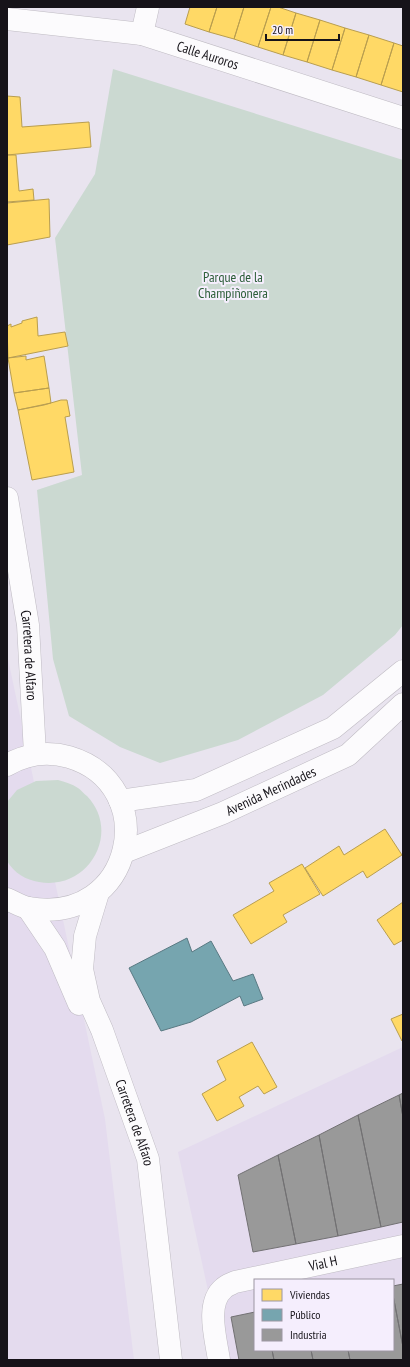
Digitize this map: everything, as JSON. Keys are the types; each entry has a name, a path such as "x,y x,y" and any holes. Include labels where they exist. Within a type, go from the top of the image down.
{"main road":[{"path":"142,34 148,7"},
{"name":"Calle Auroros","path":"7,19 142,34 403,118"},
{"name":"Carretera de Alfaro","path":"7,498 12,557 28,625 35,754"},
{"path":"120,801 196,790 334,728 403,670"},
{"name":"Avenida Merindades","path":"124,852 223,813 348,755 403,704"},
{"path":"7,765 35,754 58,754 81,761 104,777 120,801 126,826 124,852 119,868 110,881 98,893 77,905 53,911 28,908 7,899"},
{"name":"Carretera de Alfaro","path":"98,893 85,936 82,969 89,1001 102,1030 148,1159 171,1360"},
{"name":"Carretera de Alfaro","path":"28,908 55,948 75,994 114,1091 133,1153 149,1258 159,1360"},
{"name":"Vial H","path":"219,1360 213,1309 216,1296 224,1288 235,1282 403,1246"}],"shaded area":[{"path":"7,654 105,1119 134,1360 7,1360"},
{"path":"403,1047 403,1360 223,1360 178,1152"}],"green space":[{"name":"Parque de la Champiñonera","path":"113,69 403,160 403,625 395,635 323,695 238,740 160,763 120,747 69,716 53,659 37,490 82,475 55,238 95,174"},
{"path":"58,780 76,787 87,796 97,811 101,826 100,842 94,856 85,868 72,878 57,882 34,881 25,878 7,861 7,802 17,790 36,781"}],"building: Viviendas":[{"path":"190,7 217,7 209,32 185,24"},
{"path":"217,7 244,7 234,39 209,32"},
{"path":"244,7 271,7 258,47 234,39"},
{"path":"271,7 278,7 296,13 283,55 258,47"},
{"path":"296,13 320,20 307,62 283,55"},
{"path":"320,20 345,28 332,70 307,62"},
{"path":"345,28 369,35 356,77 332,70"},
{"path":"369,35 394,43 381,85 356,77"},
{"path":"394,43 403,46 403,92 381,85"},
{"path":"7,96 20,97 22,127 89,122 91,147 7,155"},
{"path":"7,155 16,155 19,191 33,189 34,200 7,202"},
{"path":"49,199 50,237 7,245 7,203"},
{"path":"37,317 38,336 65,332 68,346 8,358 7,326 11,324 11,327 22,323 22,321"},
{"path":"26,356 26,360 44,356 49,388 14,393 8,358"},
{"path":"49,388 51,403 18,410 14,393"},
{"path":"67,400 70,416 65,417 74,472 32,480 18,410"},
{"path":"385,829 402,855 367,878 363,871 323,896 305,868 339,846 344,855"},
{"path":"302,864 320,894 283,915 287,922 251,944 233,915 274,891 269,883"},
{"path":"403,902 403,940 394,945 377,920"},
{"path":"403,1014 403,1040 402,1041 391,1019"},
{"path":"252,1042 277,1087 264,1094 258,1086 239,1097 244,1106 217,1121 202,1094 226,1080 217,1061"}],"building: Público":[{"path":"187,938 192,952 211,941 233,981 253,974 263,999 244,1006 240,996 191,1022 161,1031 129,968"}],"building: Industria":[{"path":"403,1093 403,1117 399,1095"},
{"path":"399,1095 403,1117 403,1222 381,1227 358,1115"},
{"path":"358,1115 381,1227 338,1236 319,1135"},
{"path":"319,1135 338,1236 296,1244 278,1155"},
{"path":"278,1155 296,1244 253,1252 238,1175"},
{"path":"403,1284 403,1347 394,1300 394,1286"},
{"path":"394,1300 403,1347 403,1360 350,1360 348,1351 394,1351"},
{"path":"254,1312 254,1351 272,1351 274,1360 239,1360 231,1317"},
{"path":"272,1351 311,1351 313,1360 274,1360"},
{"path":"311,1351 348,1351 350,1360 313,1360"}]}
